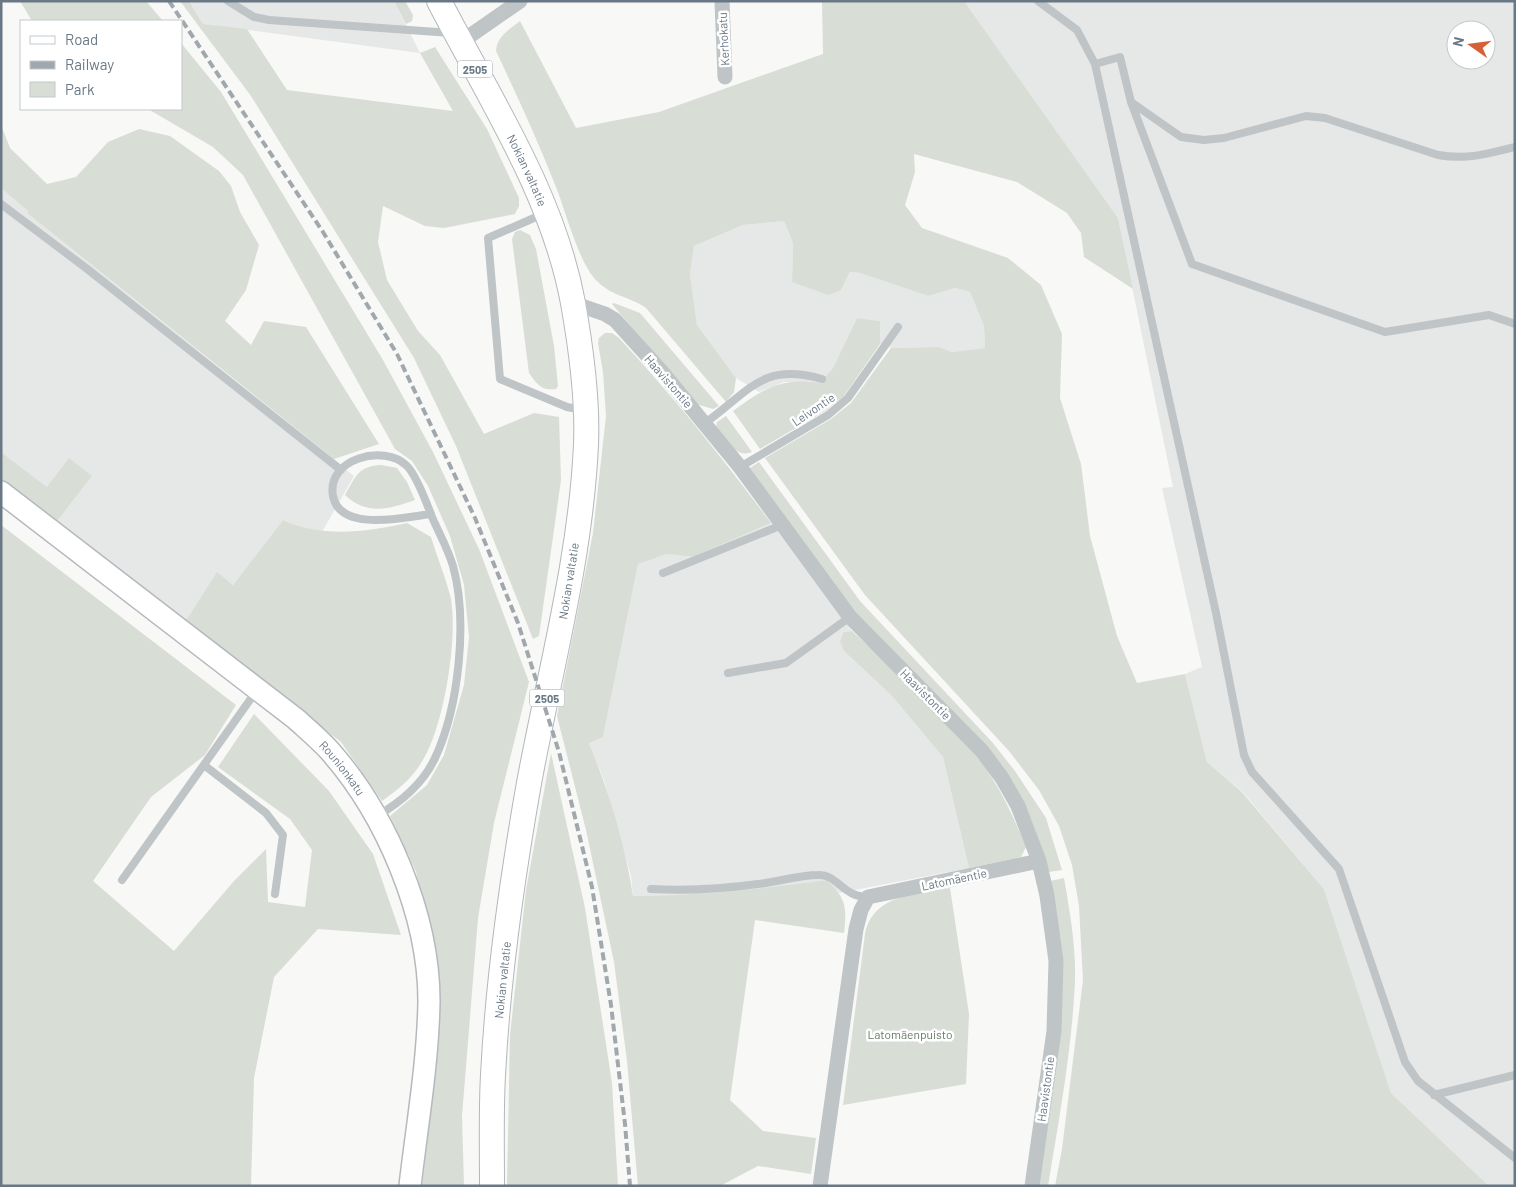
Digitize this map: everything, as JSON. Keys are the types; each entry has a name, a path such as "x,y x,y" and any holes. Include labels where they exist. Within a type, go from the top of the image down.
{"main road":[{"name":"Nokian valtatie","path":"439,1 512,136 547,212 573,303 585,411 586,442 573,556 513,878 501,977 493,1076 492,1186"},
{"name":"Rounionkatu","path":"1,492 296,719 329,750 377,816 403,872 422,938 426,962 428,1029 410,1186"}],"street":[{"path":"458,38 520,1"},
{"name":"Kerhokatu","path":"722,1 725,77"},
{"name":"Haavistontie","path":"573,303 605,314 615,320 705,423 740,467 850,617 982,751 1002,778 1018,806 1039,861 1056,961 1054,1031 1032,1186"},
{"name":"Latomäentie","path":"868,897 1039,861"},
{"path":"820,1186 856,929 861,910 868,897"}],"lane":[{"path":"228,1 254,17 269,20 458,38"},
{"path":"1038,1 1077,30 1095,64 1216,613 1244,755 1252,772 1339,869 1405,1062 1418,1082 1515,1158"},
{"path":"1095,64 1120,57 1131,102 1192,264 1385,332 1489,315 1515,324"},
{"path":"1131,102 1181,136 1204,140 1224,138 1306,116 1325,118 1438,155 1456,158 1477,157 1515,147"},
{"path":"1,204 86,268 341,470"},
{"path":"547,212 488,238 500,379 566,406 585,411"},
{"name":"Leivontie","path":"740,467 828,415 848,398 898,328"},
{"path":"705,423 755,383 776,374 792,372 822,379"},
{"path":"377,816 400,802 419,783 435,760 444,735 452,698 460,630 459,598 453,565 431,514 409,467 394,457 378,454 359,458 341,470 334,480 333,496 338,507 349,516 362,520 431,514"},
{"path":"663,573 782,524"},
{"path":"728,673 786,663 850,617"},
{"path":"122,880 258,690"},
{"path":"204,765 266,814 282,835 275,894"},
{"path":"651,889 682,891 758,884 820,875 830,878 851,895 868,897"},
{"path":"1434,1095 1515,1076"}],"shaded area":[{"path":"189,1 394,1 420,53 203,24"},
{"path":"964,1 1515,1 1515,1186 1489,1186 1391,1093 1324,889 1242,791 1207,762 1185,674 1202,667 1162,488 1173,487 1118,218"},
{"path":"1,188 28,211 27,213 354,476 322,532 296,526 283,520 233,585 217,573 185,622 55,524 92,476 47,487 1,452"},
{"path":"784,221 793,243 792,282 841,290 850,272 860,273 928,296 955,288 970,292 984,326 985,348 952,352 939,347 891,348 880,344 880,321 857,318 833,368 820,383 784,382 759,392 736,378 697,325 690,275 694,246 743,225"},
{"path":"771,523 852,631 844,632 844,651 892,696 943,757 969,868 839,893 827,880 756,890 681,896 633,896 631,876 604,780 589,743 603,737 638,564 667,554 693,557"}],"green space":[{"path":"20,1 146,1 162,20 31,20"},
{"path":"180,1 189,1 203,24 247,29 287,90 453,111 420,53 435,47 487,129 519,198 519,206 515,214 444,228 425,226 383,206 378,242 387,280 418,331 440,355 484,434 534,413 559,417 561,480 539,636 533,639 456,446 414,358 251,96"},
{"path":"394,1 405,1 413,15 412,21 406,24"},
{"path":"822,1 964,1 1118,218 1133,289 1084,257 1081,233 1067,213 1017,182 914,154 915,172 905,205 922,228 1008,258 1041,285 1062,334 1060,398 1081,464 1090,536 1117,636 1137,683 1185,674 1207,762 1241,791 1324,889 1391,1093 1489,1186 1055,1186 1062,1149 1083,980 1079,906 1072,865 1059,826 1039,790 1009,751 865,595 765,458 831,419 851,403 891,348 939,347 952,352 985,348 984,326 970,292 955,288 928,296 860,273 850,272 841,290 828,295 792,282 793,243 784,221 743,225 694,246 690,275 697,325 736,378 734,392 726,402 646,308 608,290 590,273 584,263 542,153 496,51 501,37 520,21 576,128 659,112 823,54"},
{"path":"182,44 221,92 383,360 433,452 479,549 529,682 494,823 478,918 462,1116 464,1186 422,1186 439,1007 433,938 416,872 390,816 427,785 444,755 464,685 469,637 464,585 450,536 428,486 412,461 395,449 243,175 213,147 150,110 182,110"},
{"path":"1,125 10,148 47,184 76,177 108,142 139,129 170,136 219,171 231,186 240,212 259,245 246,290 225,321 251,345 264,321 306,327 379,444 334,459 27,213 28,211 1,188"},
{"path":"520,230 530,235 536,249 554,346 558,386 556,389 543,388 529,373 512,239 515,232"},
{"path":"614,303 640,313 719,406 713,409 696,404 612,304"},
{"path":"857,318 880,321 880,344 844,396 825,411 760,449 733,411 773,386 794,382 820,383 833,368"},
{"path":"605,333 612,333 619,338 659,383 771,523 693,557 667,554 638,564 603,737 589,743 616,818 633,896 682,895 827,880 842,898 845,909 844,933 755,920 730,1100 763,1131 816,1138 811,1174 758,1166 720,1186 638,1186 627,1061 614,962 586,830 557,716 593,533 606,416 603,372 598,343 599,338"},
{"path":"726,416 752,452 740,453 723,436 716,426 717,422"},
{"path":"1,452 47,487 69,458 92,476 55,524 1,481"},
{"path":"759,462 860,601 992,742 1015,771 1046,818 1062,870 1049,872 1031,819 1007,774 851,608 750,468"},
{"path":"382,465 397,468 407,482 415,500 379,509 362,506 353,502 345,495 359,473 368,467"},
{"path":"283,520 297,526 312,529 344,532 376,529 407,523 431,537 451,599 453,636 448,680 438,724 424,758 406,782 382,801 341,742 185,622 217,572 233,585"},
{"path":"1,525 236,705 205,755 151,797 93,881 174,951 234,881 266,849 268,902 305,907 312,850 290,819 218,767 254,714 329,791 373,854 401,935 318,929 274,977 254,1078 251,1186 1,1186"},
{"path":"852,631 946,719 979,758 1002,795 1026,847 1021,857 969,868 943,757 892,696 844,651 840,641 844,632"},
{"path":"551,753 585,908 612,1083 618,1186 507,1186 510,1035 526,890"},
{"path":"1064,878 1075,955 1071,1032 1048,1186 1038,1186 1059,1031 1050,881"},
{"name":"Latomäenpuisto","path":"950,888 969,1014 966,1084 843,1105 865,934 870,921 877,911 887,903 898,898"}],"railway":[{"path":"169,1 182,20"},
{"path":"182,20 323,232 397,354 475,518 518,623 559,752 592,887 611,1005 625,1124 630,1186"}]}
